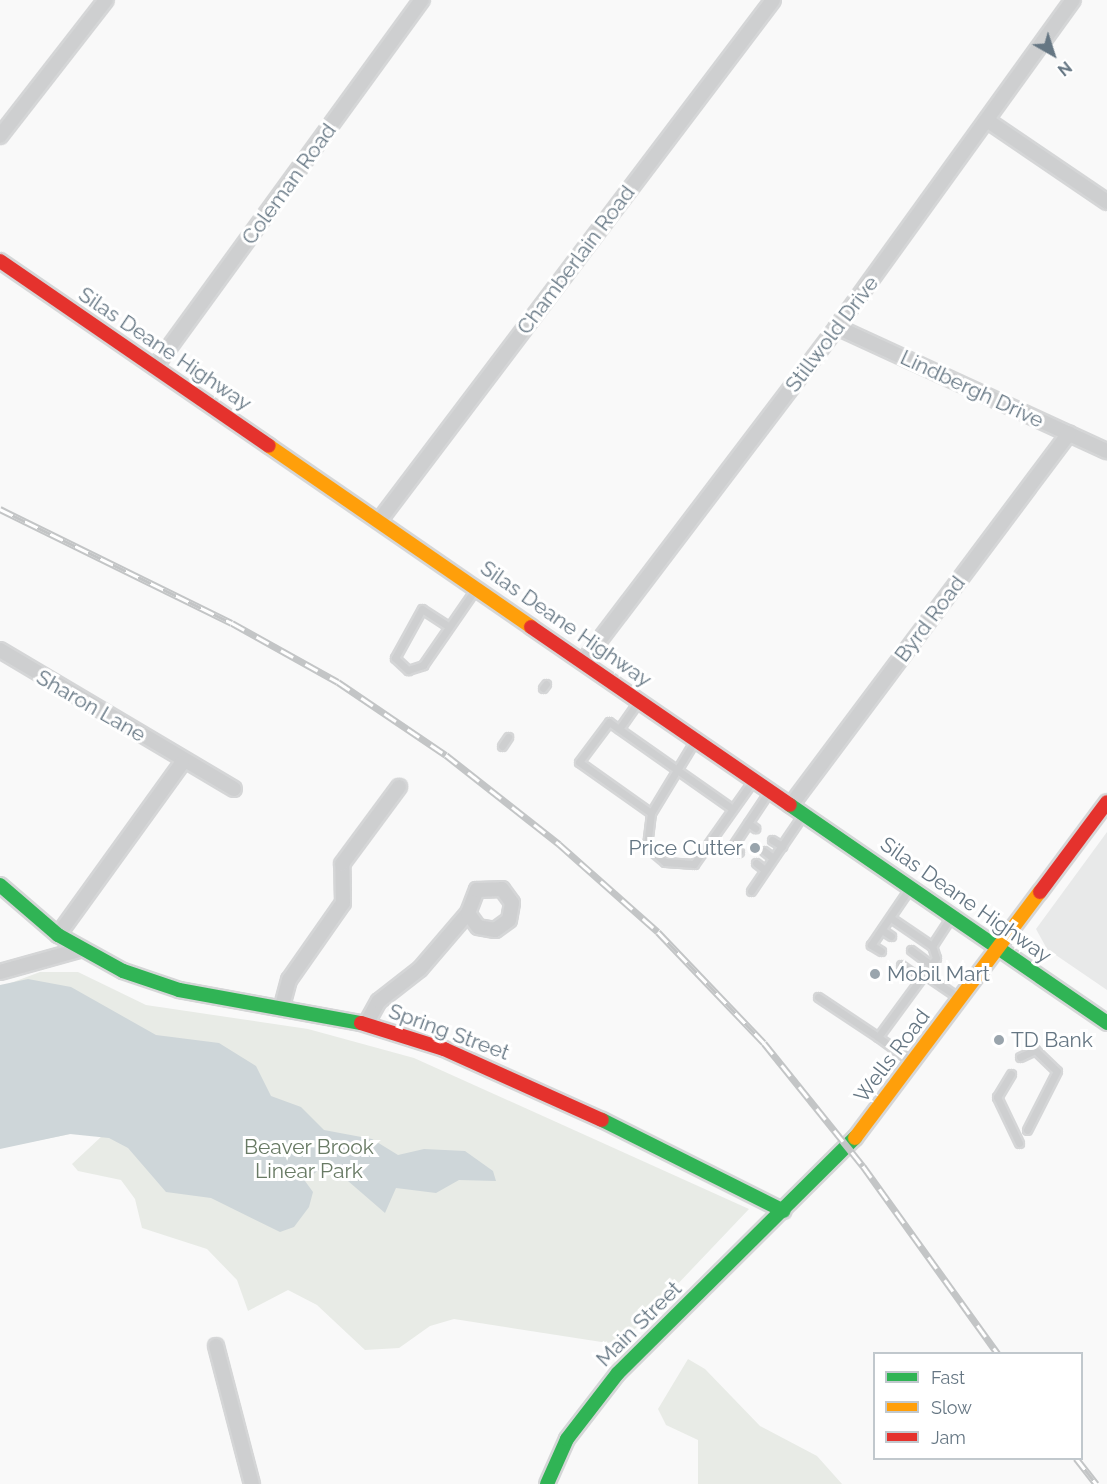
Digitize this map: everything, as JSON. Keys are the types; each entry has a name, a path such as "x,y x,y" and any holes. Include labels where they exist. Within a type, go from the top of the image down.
{"street":[{"path":"0,136 106,0"},
{"name":"Coleman Road","path":"155,367 422,0"},
{"name":"Chamberlain Road","path":"379,521 773,0"},
{"name":"Stillwold Drive","path":"583,662 837,327 988,121 1073,0"},
{"path":"988,121 1107,202"},
{"name":"Silas Deane Highway","path":"0,261 1107,1023"},
{"name":"Lindbergh Drive","path":"837,327 1107,451"},
{"name":"Byrd Road","path":"791,805 1069,434"},
{"name":"Sharon Lane","path":"0,650 182,763 234,789"},
{"path":"58,935 182,763"},
{"path":"282,1006 296,969 343,903 342,864 399,787"},
{"name":"Wells Road","path":"784,1211 848,1146 914,1063 1107,802"},
{"name":"Spring Street","path":"0,885 79,950 179,990 282,1006 366,1024 511,1077 784,1211"},
{"path":"366,1024 379,1001 420,969 468,914"},
{"path":"0,972 79,950"},
{"name":"Main Street","path":"546,1484 567,1439 618,1373 784,1211"},
{"path":"216,1346 252,1484"}],"lane":[{"path":"448,626 422,609 395,658 417,670 476,588"},
{"path":"619,729 639,700"},
{"path":"651,813 579,762 609,722 733,809"},
{"path":"502,746 508,737"},
{"path":"696,740 651,813 647,847 666,862 694,864 754,779"},
{"path":"739,852 732,847 770,790"},
{"path":"751,891 803,814"},
{"path":"748,823 755,828"},
{"path":"740,835 747,840"},
{"path":"772,840 782,846"},
{"path":"764,852 773,858"},
{"path":"756,863 765,870"},
{"path":"881,951 871,945 910,888"},
{"path":"932,946 951,916"},
{"path":"878,1037 936,958 932,946 891,918"},
{"path":"882,930 891,936"},
{"path":"911,950 931,965"},
{"path":"901,965 960,999"},
{"path":"818,997 914,1063"},
{"path":"1020,1057 1035,1050 1057,1071 1027,1130"},
{"path":"1011,1074 997,1097 1019,1143"}],"shaded area":[{"path":"1107,832 1107,990 1047,949 1036,929"},
{"path":"28,979 71,987 156,1035 219,1043 256,1066 271,1096 301,1107 324,1130 372,1139 398,1155 424,1149 465,1151 493,1171 496,1181 459,1180 436,1193 396,1188 385,1213 348,1181 320,1169 305,1181 313,1192 309,1207 294,1227 280,1232 211,1198 166,1192 128,1148 109,1138 70,1134 0,1149 0,985"}],"green space":[{"name":"Beaver Brook Linear Park","path":"40,972 78,972 146,1005 308,1029 414,1058 749,1209 616,1349 619,1339 608,1343 454,1319 430,1326 399,1348 365,1350 317,1305 288,1290 248,1311 237,1280 207,1249 142,1228 135,1199 121,1180 78,1171 72,1164 102,1136 96,1129 0,1148 0,987"},
{"path":"688,1359 705,1369 760,1426 817,1456 842,1484 698,1484 698,1440 666,1425 658,1409"}],"railway":[{"path":"0,509 232,623 338,682 446,755 559,844 658,932 764,1043 863,1166 997,1352"},
{"path":"1078,1460 1096,1484"}],"traffic: fast":[{"path":"790,805 1107,1023"},
{"path":"0,885 58,935 123,971 179,990 361,1023"},
{"path":"602,1120 784,1211"},
{"path":"547,1484 567,1439 618,1373 855,1138"}],"traffic: slow":[{"path":"269,446 531,627"},
{"path":"855,1138 1040,892"}],"traffic: jam":[{"path":"0,261 269,446"},
{"path":"531,627 790,805"},
{"path":"1040,892 1107,802"},
{"path":"361,1023 444,1049 602,1120"}],"place":[{"name":"Price Cutter","path":"755,848"},
{"name":"Mobil Mart","path":"875,974"},
{"name":"TD Bank","path":"999,1040"}]}
